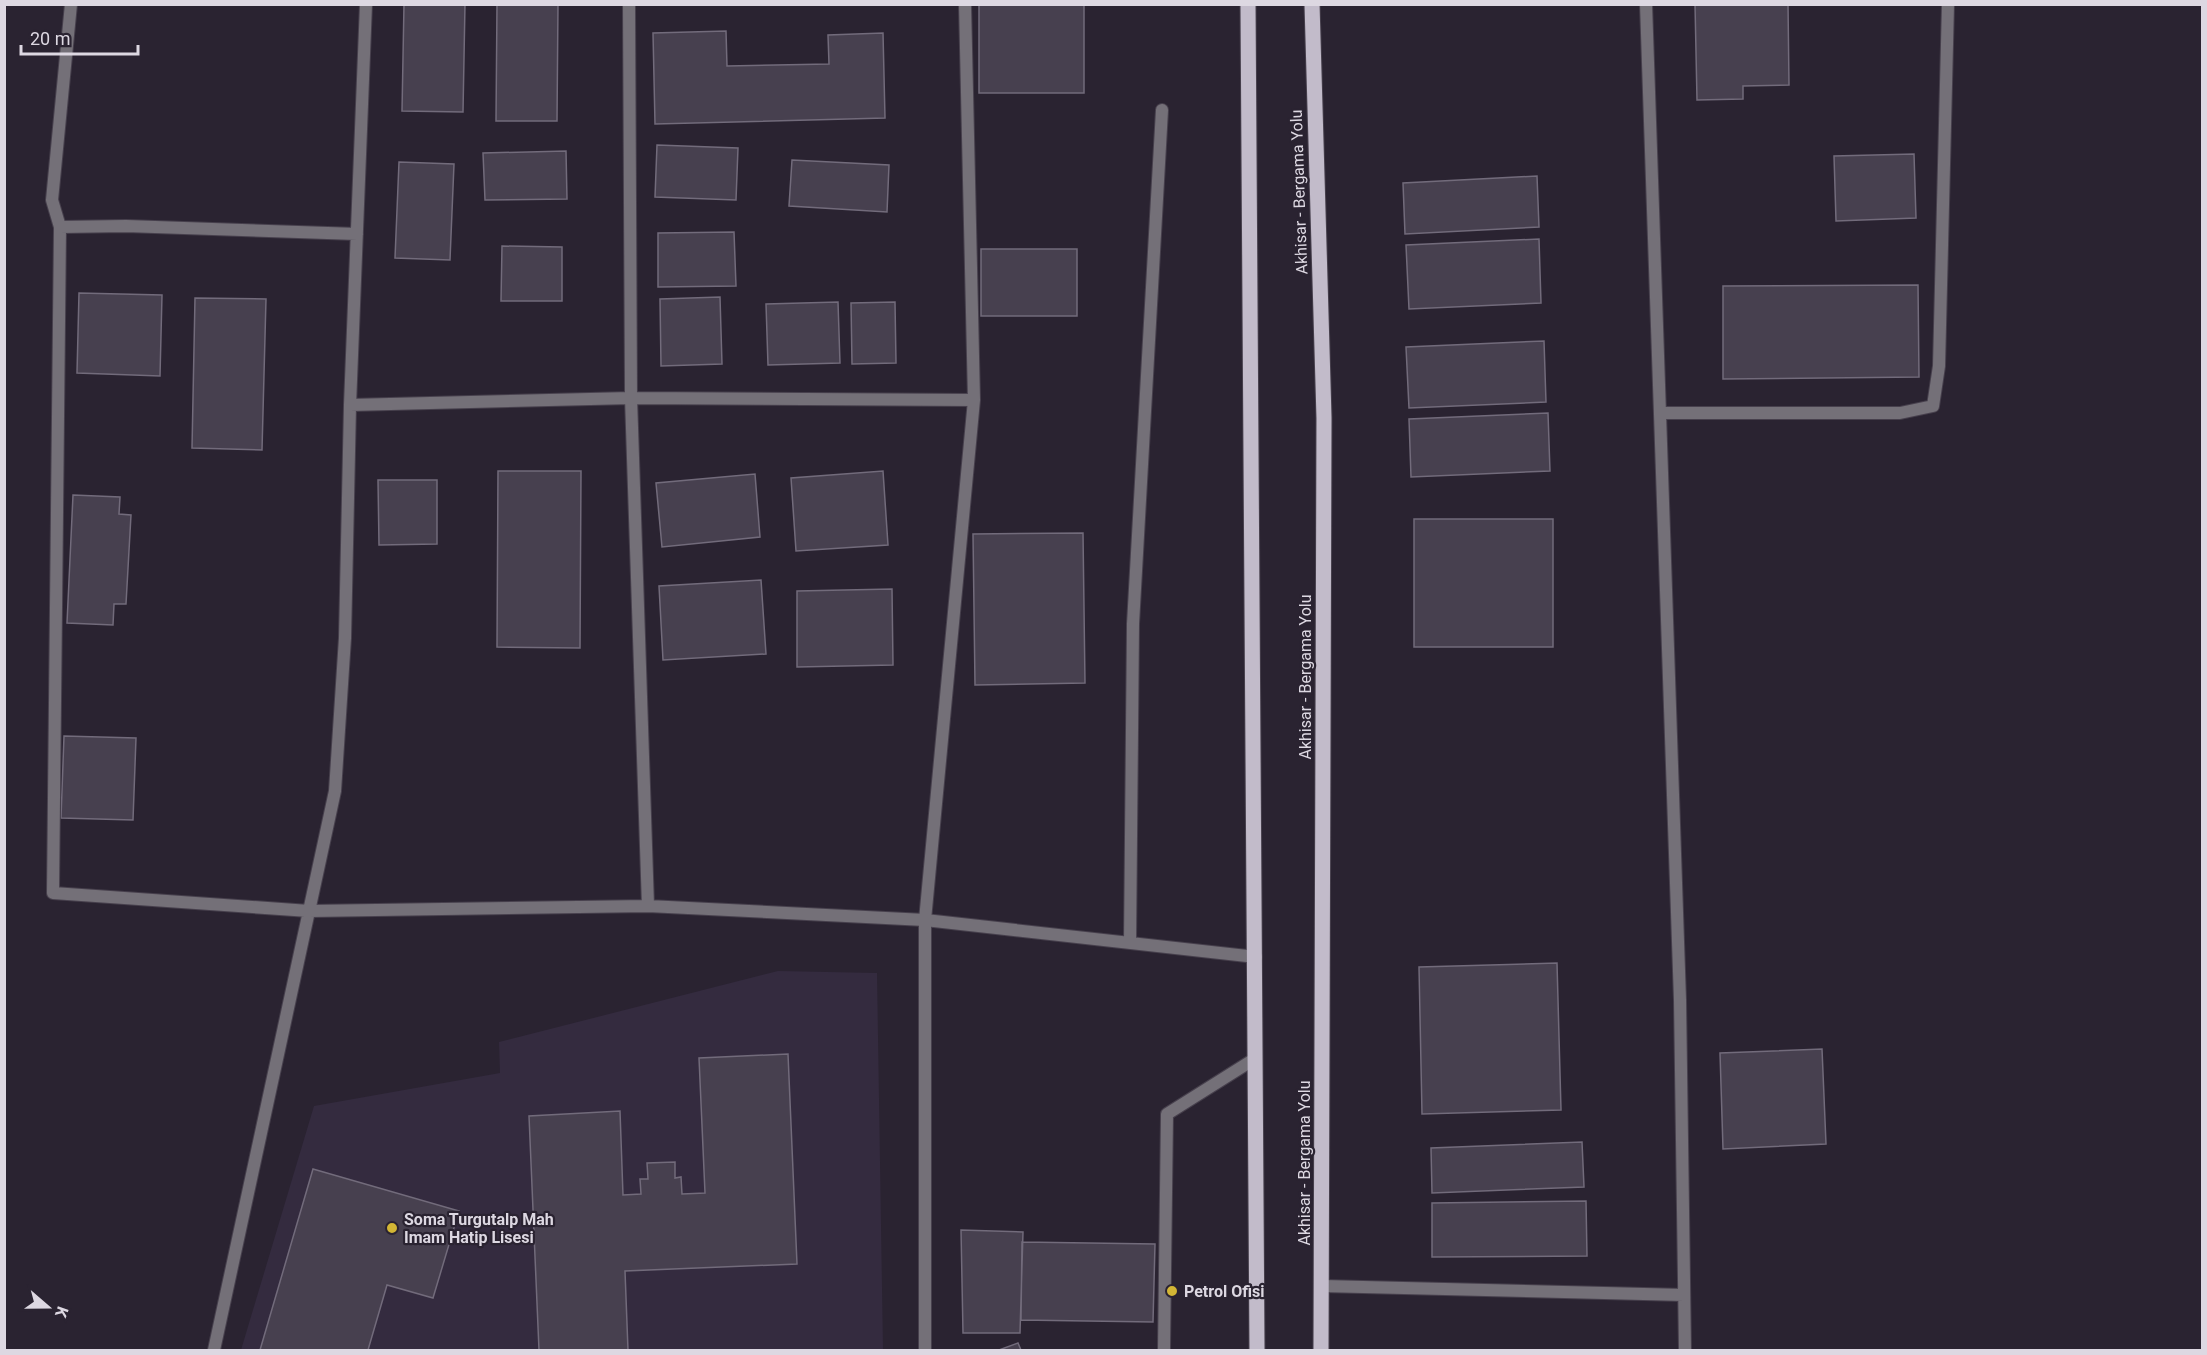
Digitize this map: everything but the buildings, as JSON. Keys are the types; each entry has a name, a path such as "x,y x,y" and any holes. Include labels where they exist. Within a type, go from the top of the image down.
{"main road":[{"path":"1248,4 1257,1350"},
{"name":"Akhisar - Bergama Yolu","path":"1312,4 1324,418 1322,1350"}],"street":[{"path":"71,4 52,200 60,227 53,892 309,911 648,906 925,920 1256,957"},
{"path":"214,1350 335,791 345,638 350,405 366,4"},
{"path":"628,4 631,398 648,906"},
{"path":"925,1350 925,920 974,400 965,4"},
{"path":"1646,4 1680,1000 1685,1350"},
{"path":"1660,413 1900,413 1933,406 1939,366 1948,4"},
{"path":"1130,943 1133,624 1162,110"},
{"path":"60,227 126,226 357,234"},
{"path":"350,405 631,398 974,400"},
{"path":"1164,1350 1167,1114 1256,1058"},
{"path":"1322,1286 1684,1295"}],"shaded area":[{"path":"778,971 877,973 883,1350 241,1350 314,1106 500,1073 499,1042"}],"place":[{"name":"Soma Turgutalp Mah Imam Hatip Lisesi","path":"392,1228"},
{"name":"Petrol Ofisi","path":"1172,1291"}]}
